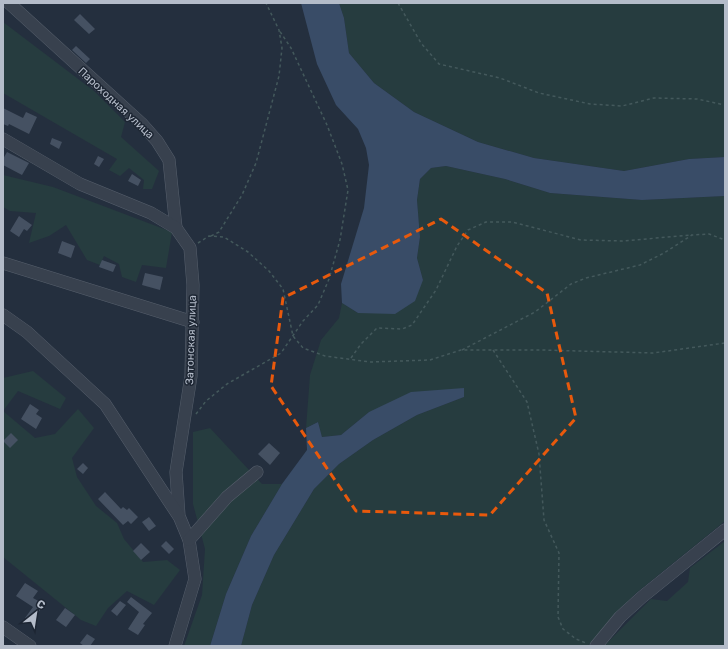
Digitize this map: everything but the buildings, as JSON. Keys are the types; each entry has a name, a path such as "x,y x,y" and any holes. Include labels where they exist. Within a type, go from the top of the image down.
{"street":[{"name":"Пароходная улица","path":"9,3 142,124 157,141 169,160 176,228"},
{"name":"Затонская улица","path":"3,139 80,184 151,214 176,228 190,248 192,264 193,322 191,376 176,472 179,516 189,540 195,579 175,646"},
{"path":"3,263 193,322"},
{"path":"3,315 27,332 105,404 179,516"},
{"path":"189,540 227,497 257,472"},
{"path":"591,645 642,597 725,530"},
{"path":"3,627 30,646"}],"path":[{"path":"183,431 206,401 227,384 281,352 303,321 318,305 330,279 340,240 348,190 342,164 327,124 291,48 279,30 266,3"},
{"path":"398,3 421,43 438,64 500,78 539,93 590,104 622,106 654,98 697,99 725,104"},
{"path":"190,248 209,236 219,232 242,195 256,163 279,76 282,48 279,30"},
{"path":"351,359 361,344 377,328 402,329 412,325 436,290 457,246 468,230 486,222 512,222 581,240 622,241 709,234 725,240"},
{"path":"209,236 224,237 248,252 269,271 283,289 293,336 303,348 325,356 370,362 430,360 461,350 535,312 571,284 586,278 640,265 664,253 692,235"},
{"path":"461,350 653,353 725,343"},
{"path":"492,350 527,402 539,454 544,520 559,553 558,617 563,629 576,639 591,645"}],"highlighted area":[{"path":"441,219 547,293 576,418 490,515 356,511 271,386 283,298"}],"green space":[{"path":"339,3 725,3 725,157 689,159 624,171 534,158 478,142 414,112 374,83 349,53 344,18"},
{"path":"3,22 94,91 125,122 121,137 159,171 152,189 143,189 144,180 129,168 120,176 109,170 117,159 3,93"},
{"path":"446,166 505,179 550,193 642,200 725,196 725,521 635,594 588,646 241,646 252,605 274,555 314,489 339,464 373,440 417,415 464,397 369,412 341,435 322,437 318,422 306,428 310,375 321,340 339,318 342,303 358,313 423,280 417,258 420,237 417,200 420,179 431,168"},
{"path":"3,175 53,187 172,232 166,268 142,265 136,282 122,277 119,264 104,256 100,265 87,260 66,225 49,236 29,243 36,213 10,211 3,207"},
{"path":"33,371 66,398 60,409 18,391 3,411 3,378"},
{"path":"78,409 94,428 72,458 77,477 96,506 117,523 124,539 143,562 167,560 180,570 154,605 127,591 108,608 96,626 81,620 3,557 3,411 35,438 55,434"},
{"path":"210,428 262,484 282,484 251,536 226,594 210,646 184,646 202,595 205,549 193,504 193,432"},
{"path":"725,541 725,646 604,646 651,599 667,601 688,582 690,568"}],"water":[{"path":"301,3 339,3 344,18 349,53 374,83 414,112 478,142 534,158 624,171 689,159 725,157 725,196 642,200 550,193 505,179 446,166 431,168 420,179 417,200 420,237 417,258 423,280 415,301 395,314 358,313 342,303 341,284 364,208 369,165 366,148 358,129 336,105 317,64"},
{"path":"464,388 464,397 417,415 373,440 339,464 314,489 274,555 252,605 241,646 210,646 226,594 251,536 282,484 307,450 306,428 318,422 322,437 341,435 369,412 411,392"}]}
